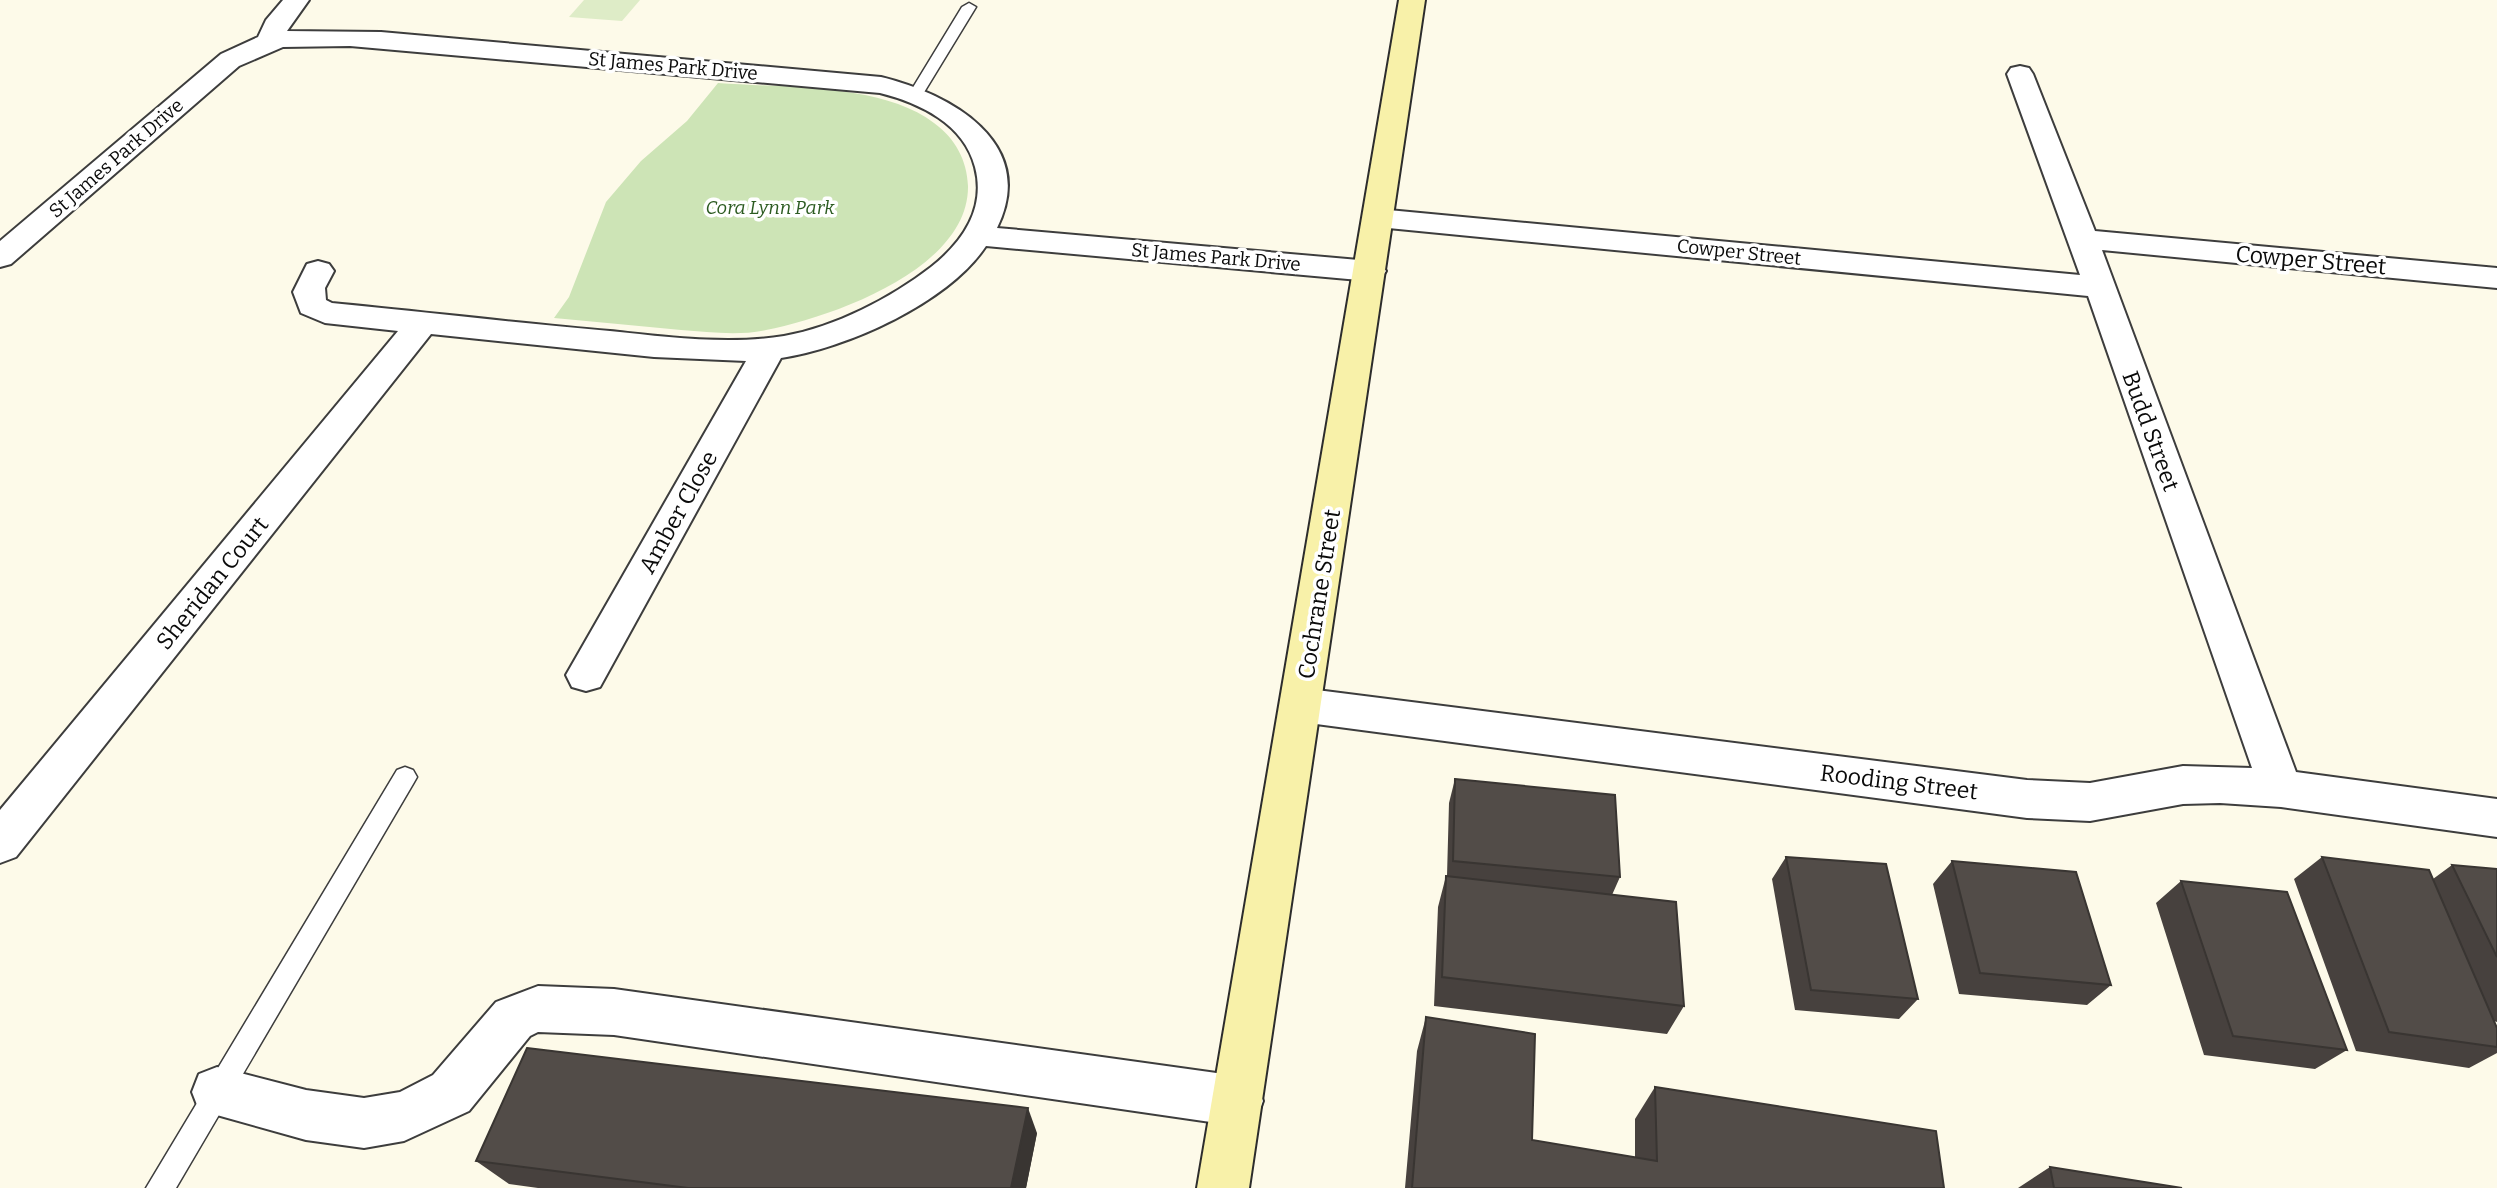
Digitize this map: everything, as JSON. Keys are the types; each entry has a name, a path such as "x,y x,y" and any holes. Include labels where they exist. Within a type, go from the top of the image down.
{"street":[{"path":"270,40 279,20 296,0"},
{"name":"Cochrane Street","path":"1223,1188 1412,0"},
{"name":"St James Park Drive","path":"0,257 230,60 248,48 270,40 310,37 855,81 916,94 946,110 963,123 977,141 993,172 994,190 983,226 1371,261"},
{"name":"Budd Street","path":"2020,74 2083,239 2281,788"},
{"name":"Cowper Street","path":"1378,218 2099,287"},
{"path":"318,271 310,284 308,296 312,306 325,313 680,349 769,349 811,340 857,323 900,301 955,262 983,226"},
{"name":"Cowper Street","path":"2083,239 2497,278"},
{"name":"Sheridan Court","path":"0,843 424,323"},
{"name":"Amber Close","path":"586,675 769,349"},
{"name":"Rooding Street","path":"1301,705 2027,799 2090,802 2183,785 2281,788 2497,818"},
{"path":"217,1092 306,1115 364,1123 404,1116 451,1093 513,1019 538,1009 614,1012 1238,1101"}],"lane":[{"path":"916,94 969,7"},
{"path":"160,1188 405,777"}],"green space":[{"path":"584,0 640,0 622,21 569,17"},
{"name":"Cora Lynn Park","path":"718,83 801,87 860,94 912,110 934,123 954,143 967,176 968,186 962,215 946,242 922,265 859,301 826,314 755,332 724,333 554,318 569,297 606,202 641,161 687,121"}],"building":[{"path":"1455,779 1615,795 1620,877 1453,861"},
{"path":"1786,857 1886,864 1918,999 1811,990"},
{"path":"2322,857 2429,870 2497,1028 2497,1047 2389,1032"},
{"path":"1952,861 2076,872 2111,985 1980,973"},
{"path":"2452,865 2497,869 2497,957"},
{"path":"1446,876 1676,902 1684,1006 1442,977"},
{"path":"2181,881 2287,892 2347,1050 2233,1036"},
{"path":"1426,1017 1535,1034 1532,1140 1657,1161 1655,1087 1936,1131 1944,1188 1412,1188"},
{"path":"527,1048 1028,1108 1011,1188 688,1188 476,1161"},
{"path":"2050,1167 2182,1188 2054,1188"}]}
